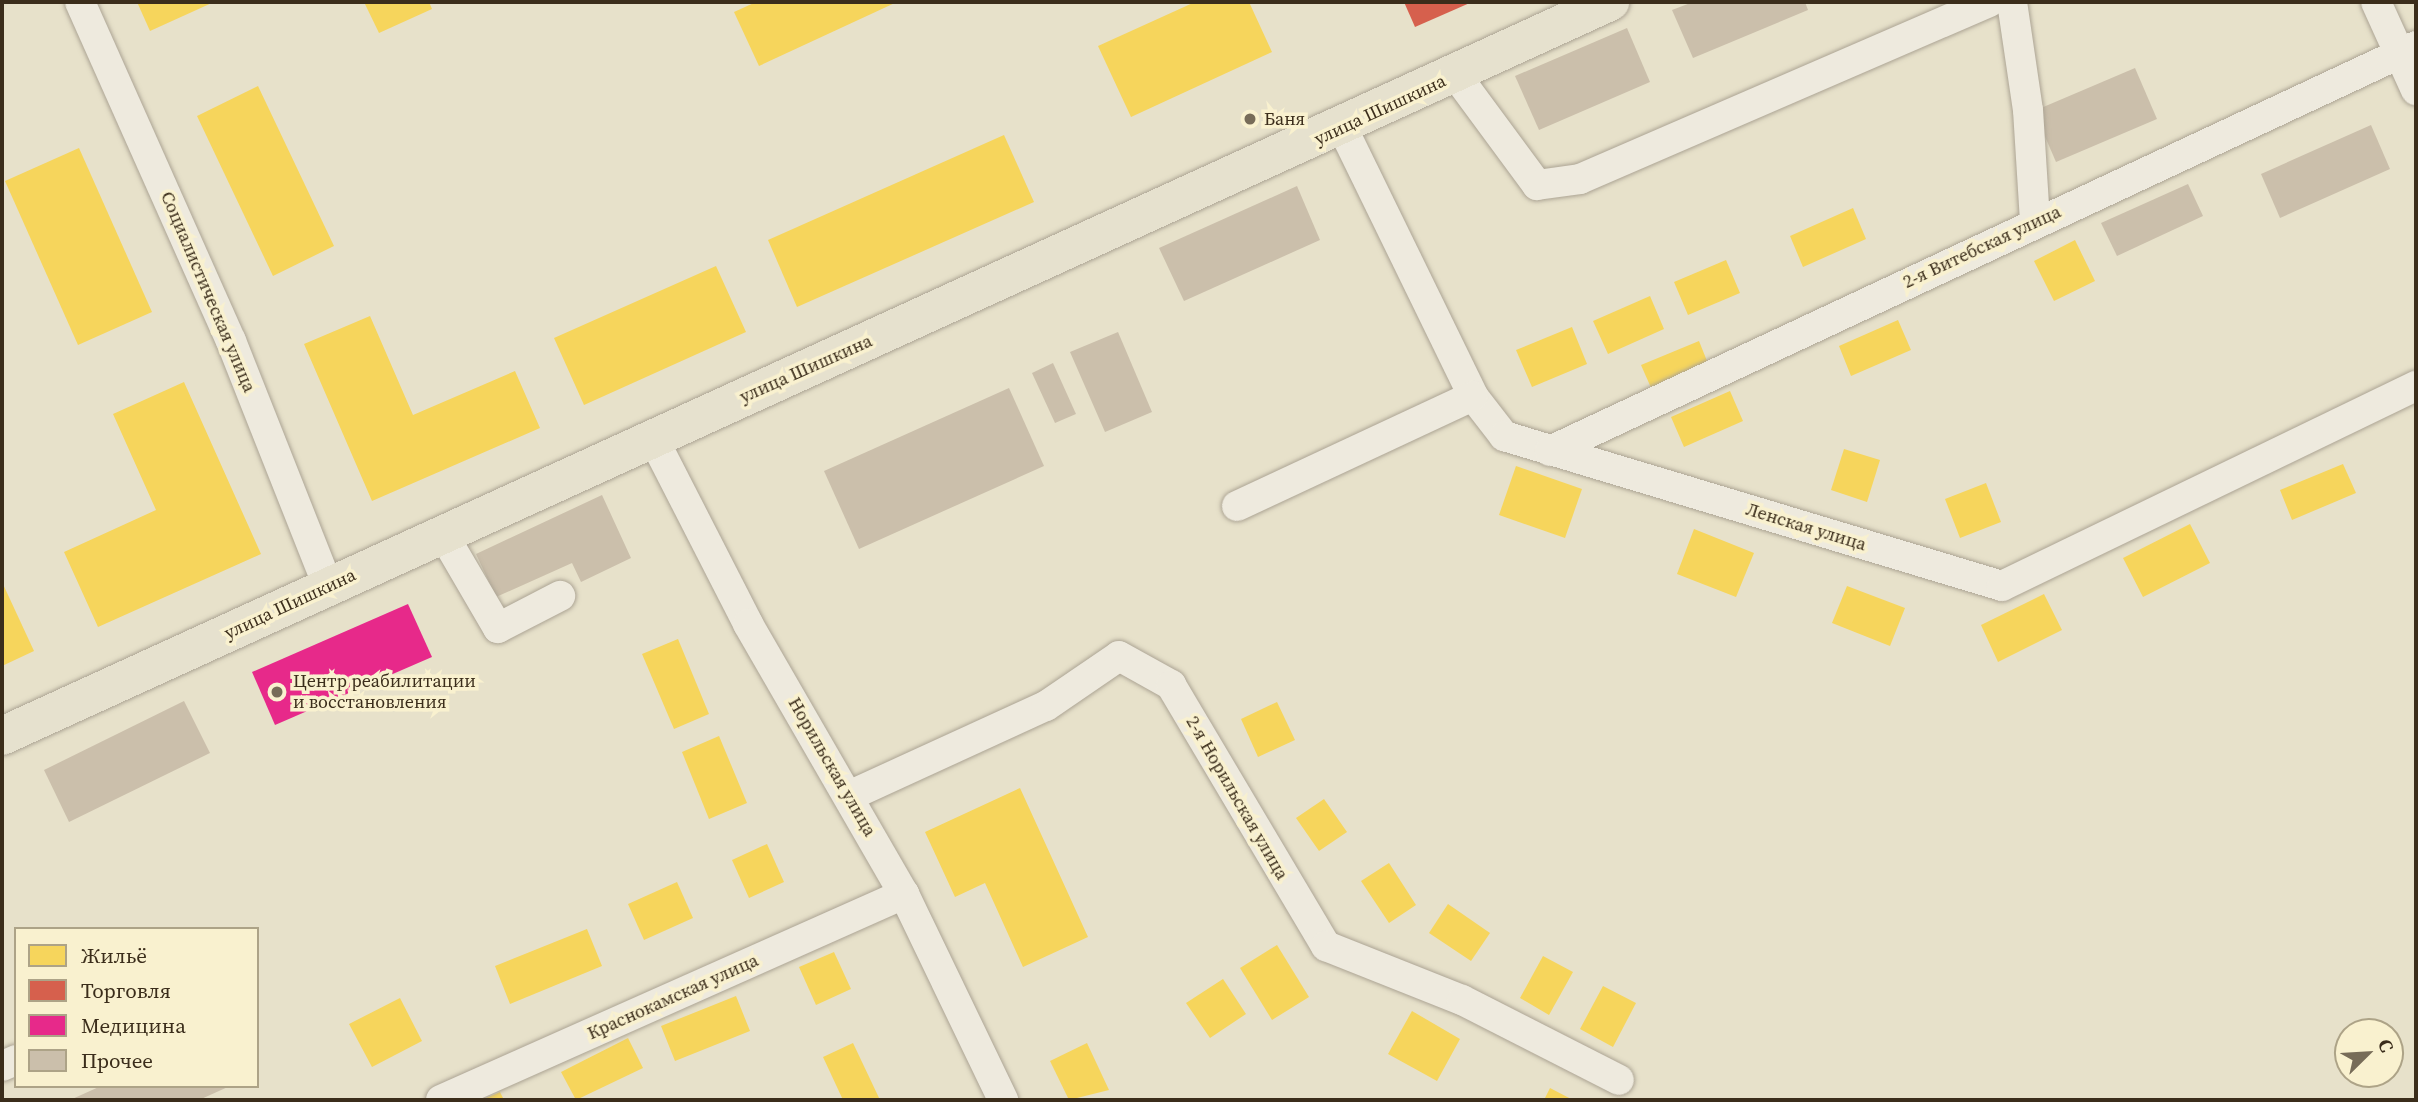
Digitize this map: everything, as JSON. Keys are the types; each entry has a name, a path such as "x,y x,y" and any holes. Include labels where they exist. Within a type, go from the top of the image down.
{"main road":[{"name":"улица Шишкина","path":"2,736 653,438 1343,129 1610,2"}],"street":[{"name":"Социалистическая улица","path":"80,2 231,341 328,586"},
{"path":"1456,75 1537,186 1580,179 1989,2"},
{"path":"2011,2 2028,110 2035,222"},
{"path":"2375,2 2408,50 2416,90"},
{"name":"2-я Витебская улица","path":"1550,451 2035,222 2408,50"},
{"name":"Ленская улица","path":"1343,129 1473,396 1504,436 2002,586 2416,386"},
{"path":"1237,506 1473,396"},
{"name":"Норильская улица","path":"653,438 748,624 904,894 1003,1100"},
{"path":"443,534 498,628 560,596"},
{"name":"2-я Норильская улица","path":"849,796 1046,706 1119,656 1171,685 1326,946 1462,1000 1619,1080"},
{"name":"Краснокамская улица","path":"441,1100 904,894"}],"building: Жильё":[{"path":"137,2 214,2 150,31"},
{"path":"364,2 429,2 432,9 379,33"},
{"path":"756,2 897,2 759,66 734,12"},
{"path":"1195,2 1249,2 1272,52 1131,117 1098,46"},
{"path":"258,86 334,246 273,276 197,116"},
{"path":"1004,135 1034,202 797,307 768,240"},
{"path":"79,148 152,312 78,345 5,181"},
{"path":"1853,208 1866,239 1803,267 1790,236"},
{"path":"2075,240 2095,281 2054,301 2034,261"},
{"path":"1726,260 1740,293 1688,315 1674,282"},
{"path":"716,266 746,332 584,405 554,338"},
{"path":"1650,296 1664,329 1608,354 1593,321"},
{"path":"370,316 413,415 515,371 540,428 372,501 304,344"},
{"path":"1898,320 1911,350 1851,376 1839,346"},
{"path":"1572,327 1587,364 1532,387 1516,350"},
{"path":"1699,341 1709,366 1652,390 1641,365"},
{"path":"184,382 261,554 98,627 64,552 156,510 113,414"},
{"path":"1730,391 1743,421 1684,447 1671,417"},
{"path":"1844,449 1880,460 1867,502 1831,490"},
{"path":"2343,464 2356,493 2292,520 2280,490"},
{"path":"1516,466 1582,489 1565,538 1499,515"},
{"path":"1986,483 2001,522 1960,538 1945,499"},
{"path":"2190,524 2210,563 2143,597 2123,558"},
{"path":"1694,529 1754,553 1736,597 1677,574"},
{"path":"2,582 34,651 2,666"},
{"path":"1847,586 1905,608 1890,646 1832,623"},
{"path":"2044,594 2062,630 1998,662 1981,625"},
{"path":"678,639 709,714 674,729 642,654"},
{"path":"1277,702 1295,740 1258,757 1241,719"},
{"path":"719,736 747,803 709,819 682,752"},
{"path":"1020,788 1088,937 1023,967 985,883 955,897 925,832"},
{"path":"1324,799 1347,832 1319,851 1296,818"},
{"path":"767,844 784,882 749,898 732,860"},
{"path":"1389,863 1416,905 1389,923 1361,881"},
{"path":"677,882 693,918 644,940 628,904"},
{"path":"1448,904 1490,933 1471,961 1429,933"},
{"path":"587,929 602,966 510,1004 495,966"},
{"path":"1277,945 1309,997 1272,1020 1240,968"},
{"path":"834,952 851,989 816,1005 799,967"},
{"path":"1543,956 1573,972 1549,1015 1520,998"},
{"path":"1223,979 1246,1014 1210,1038 1186,1003"},
{"path":"1603,986 1636,1003 1613,1047 1580,1029"},
{"path":"736,996 750,1031 675,1061 661,1026"},
{"path":"400,998 422,1041 372,1067 349,1024"},
{"path":"1412,1011 1460,1039 1437,1081 1388,1054"},
{"path":"628,1038 643,1068 576,1100 561,1072"},
{"path":"853,1043 880,1100 843,1100 823,1057"},
{"path":"1087,1043 1109,1090 1069,1100 1050,1061"},
{"path":"1550,1088 1573,1100 1544,1100"},
{"path":"500,1092 504,1100 481,1100"}],"building: Торговля":[{"path":"1404,2 1472,2 1415,27"}],"building: Медицина":[{"path":"408,604 432,657 275,725 252,672"}],"building: Прочее":[{"path":"1693,2 1805,2 1808,10 1693,58 1672,10"},
{"path":"1627,28 1650,82 1539,130 1515,76"},
{"path":"2135,68 2157,119 2056,162 2034,111"},
{"path":"2371,125 2390,169 2280,218 2261,174"},
{"path":"2188,184 2203,216 2117,256 2101,223"},
{"path":"1297,186 1320,240 1184,301 1159,248"},
{"path":"1118,332 1152,412 1105,432 1070,352"},
{"path":"1053,363 1076,414 1055,423 1032,373"},
{"path":"1009,388 1044,466 859,549 824,471"},
{"path":"602,495 631,558 581,582 572,563 496,597 476,554"},
{"path":"184,701 210,753 69,822 44,770"},
{"path":"97,1088 226,1088 199,1100 70,1100"}],"place":[{"name":"Баня","path":"1250,119"},
{"name":"Центр реабилитации и восстановления","path":"277,692"}]}
